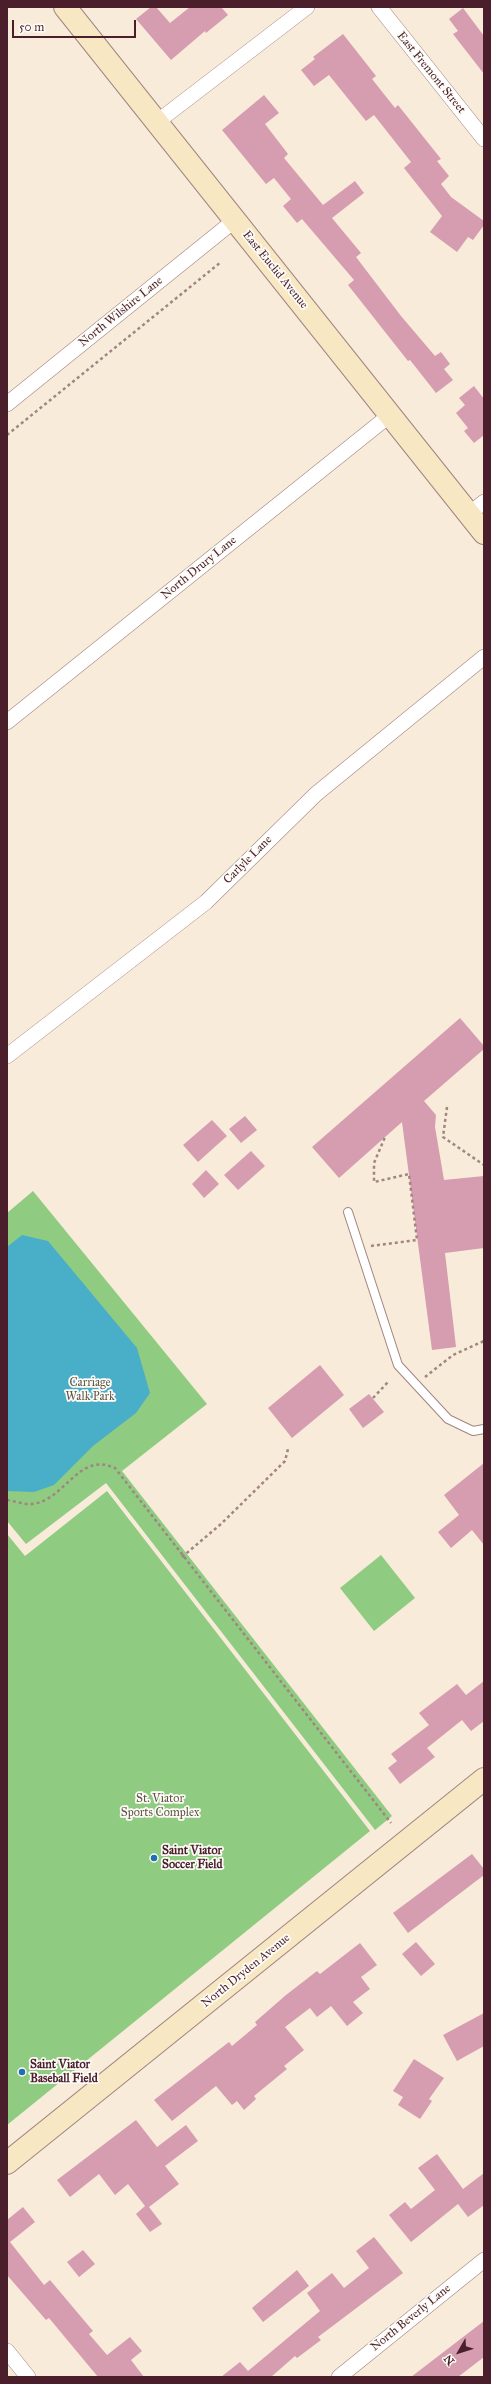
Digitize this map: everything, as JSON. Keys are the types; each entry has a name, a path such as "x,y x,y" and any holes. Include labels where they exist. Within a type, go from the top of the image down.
{"main road":[{"name":"East Euclid Avenue","path":"65,7 390,415 476,508 484,533"},
{"name":"North Dryden Avenue","path":"7,2163 484,1779"}],"street":[{"path":"157,122 307,7"},
{"name":"East Fremont Street","path":"379,7 484,139"},
{"name":"North Wilshire Lane","path":"7,404 235,220"},
{"name":"North Drury Lane","path":"7,722 390,415"},
{"name":"Carlyle Lane","path":"7,1056 206,902 316,794 484,657"},
{"name":"North Beverly Lane","path":"339,2377 484,2260"},
{"path":"7,2351 28,2377"}],"lane":[{"path":"348,1212 398,1365 448,1419 473,1431 484,1429"}],"path":[{"path":"7,435 221,262"},
{"path":"447,1107 443,1137 484,1165"},
{"path":"360,1248 417,1240 409,1174 374,1182 374,1163 385,1137"},
{"path":"416,1384 452,1355 484,1341"},
{"path":"373,1398 388,1381"},
{"path":"182,1557 221,1524 285,1461 288,1449"},
{"path":"7,1500 29,1504 38,1502 58,1493 82,1470 90,1466 109,1465 119,1473 182,1557 391,1823"}],"green space":[{"name":"Carriage Walk Park","path":"33,1191 207,1404 122,1471 392,1816 375,1830 106,1483 26,1544 7,1521 7,1213"},
{"name":"St. Viator Sports Complex","path":"107,1491 370,1831 7,2125 7,1534 25,1556"},
{"path":"381,1555 415,1598 374,1631 340,1588"}],"water":[{"path":"22,1235 48,1241 137,1348 150,1393 136,1413 93,1446 54,1485 34,1492 7,1491 7,1247"}],"building":[{"path":"151,7 156,7 170,23 190,7 221,7 228,15 206,33 205,31 171,60 136,19"},
{"path":"463,8 484,36 484,74 453,34 458,31 449,19"},
{"path":"343,34 376,76 372,79 395,108 398,105 441,159 437,161 449,176 441,184 451,197 484,221 484,225 473,240 468,237 457,252 430,232 442,216 404,168 411,162 374,115 366,121 329,75 314,86 301,70 315,59 313,57"},
{"path":"264,95 279,113 265,124 288,154 284,158 323,205 355,181 364,193 332,218 361,253 356,257 401,316 435,356 441,352 450,364 444,369 453,380 436,393 410,360 408,361 348,285 354,280 302,219 297,223 283,206 291,199 274,178 266,184 222,130"},
{"path":"474,386 484,399 484,435 474,443 464,431 468,428 456,413 465,405 459,398"},
{"path":"460,1018 484,1046 484,1049 424,1101 436,1115 435,1127 444,1180 484,1176 484,1248 445,1253 456,1347 432,1350 402,1122 339,1178 312,1147"},
{"path":"245,1116 257,1130 241,1143 229,1129"},
{"path":"212,1120 227,1136 198,1162 183,1145"},
{"path":"251,1151 265,1166 238,1190 224,1175"},
{"path":"206,1170 219,1184 204,1198 192,1184"},
{"path":"320,1365 344,1395 292,1438 268,1408"},
{"path":"369,1394 384,1412 363,1428 349,1409"},
{"path":"484,1463 484,1545 472,1530 451,1548 438,1532 459,1515 444,1495"},
{"path":"484,1681 484,1721 471,1731 462,1720 427,1748 435,1757 400,1784 388,1768 397,1761 391,1754 429,1725 419,1713 457,1684 466,1695"},
{"path":"472,1854 484,1869 484,1875 408,1933 393,1913"},
{"path":"416,1942 435,1964 421,1976 402,1954"},
{"path":"360,1943 377,1965 361,1977 370,1989 353,2002 363,2013 347,2026 331,2006 317,2017 310,2008 285,2027 304,2050 284,2066 287,2069 254,2096 256,2099 244,2110 237,2101 232,2105 216,2086 172,2121 154,2100 229,2042 232,2046 257,2025 255,2022 286,1995 317,1971 320,1974"},
{"path":"484,2013 484,2046 457,2061 443,2035"},
{"path":"414,2059 444,2078 429,2099 432,2101 420,2119 398,2105 403,2097 393,2091"},
{"path":"136,2120 157,2147 186,2125 198,2141 165,2166 179,2184 149,2207 162,2224 150,2232 136,2214 145,2206 128,2184 115,2195 99,2174 70,2197 57,2180"},
{"path":"437,2154 463,2189 484,2173 484,2205 468,2217 458,2204 411,2242 389,2215 405,2202 411,2209 435,2190 418,2168"},
{"path":"23,2207 35,2222 10,2242 44,2285 50,2280 93,2331 89,2334 107,2355 130,2337 142,2351 131,2360 144,2377 98,2377 49,2318 46,2320 7,2275 7,2220"},
{"path":"374,2237 403,2273 318,2337 321,2340 297,2358 295,2356 271,2377 221,2377 240,2362 248,2371 320,2311 307,2293 332,2273 344,2288 369,2268 356,2251"},
{"path":"83,2250 95,2264 79,2277 67,2262"},
{"path":"297,2270 309,2286 263,2322 252,2308"},
{"path":"484,2321 484,2357 458,2377 411,2377"}],"place":[{"name":"Saint Viator Soccer Field","path":"154,1858"},
{"name":"Saint Viator Baseball Field","path":"22,2072"}]}
